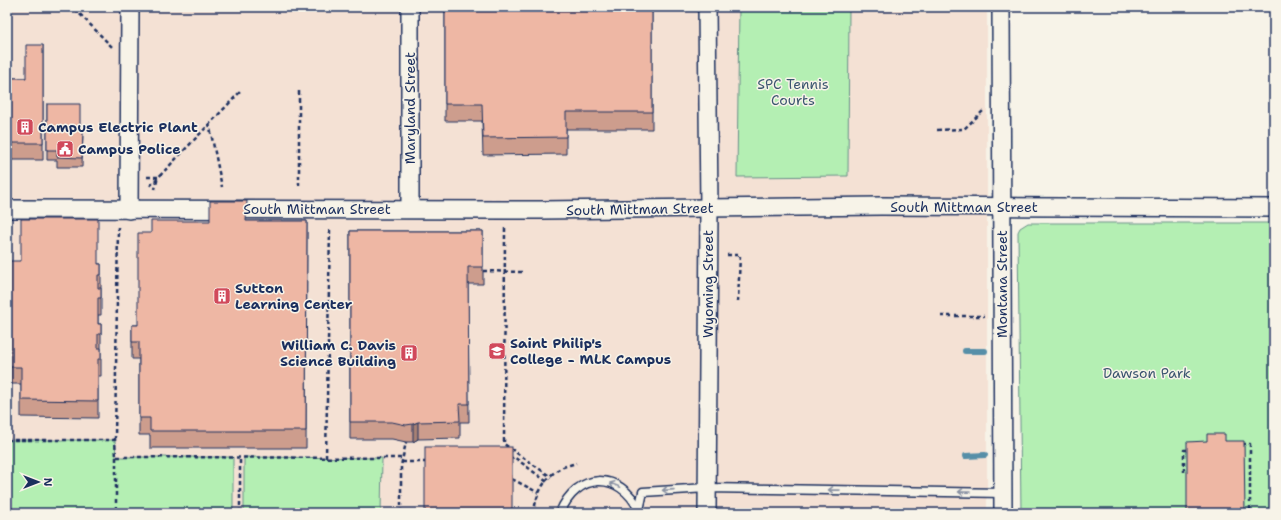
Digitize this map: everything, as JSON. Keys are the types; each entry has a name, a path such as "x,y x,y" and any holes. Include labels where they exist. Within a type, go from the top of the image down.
{"street":[{"path":"129,210 130,7"},
{"name":"Maryland Street","path":"410,7 410,209"},
{"name":"Wyoming Street","path":"707,7 709,208 707,513"},
{"name":"Montana Street","path":"1001,7 1003,513"},
{"name":"South Mittman Street","path":"7,209 541,210 1002,207 1274,208"}],"lane":[{"path":"560,513 565,500 574,490 586,483 599,481 612,483 624,489 633,498 639,512"},
{"path":"639,512 643,492 707,488 1003,493"}],"path":[{"path":"75,8 115,50"},
{"path":"150,186 240,92"},
{"path":"299,92 299,185"},
{"path":"937,130 964,129 985,110"},
{"path":"209,123 222,188"},
{"path":"147,176 158,177"},
{"path":"155,189 158,177"},
{"path":"116,513 115,440 118,222"},
{"path":"326,458 330,224"},
{"path":"505,226 504,444 551,477"},
{"path":"726,255 740,255 738,302"},
{"path":"483,271 522,272"},
{"path":"941,316 985,316"},
{"path":"7,440 115,440"},
{"path":"401,513 402,462 406,442"},
{"path":"1237,444 1250,444 1250,513"},
{"path":"1184,472 1184,450 1192,450"},
{"path":"116,457 403,458"},
{"path":"240,457 240,513"},
{"path":"510,461 514,457 547,482"},
{"path":"402,462 433,462"},
{"path":"534,513 539,493 551,477 558,469 576,463"},
{"path":"512,479 539,493"}],"shaded area":[{"name":"Saint Philip's College - MLK Campus","path":"7,7 987,7 987,513 7,513"}],"green space":[{"name":"SPC Tennis Courts","path":"739,7 849,7 848,176 737,177"},
{"name":"Dawson Park","path":"1028,223 1274,223 1274,513 1021,513 1018,232 1020,228"},
{"path":"7,440 115,440 116,457 233,457 233,513 7,513"},
{"path":"244,457 382,458 381,513 244,513"}],"building":[{"path":"445,7 652,7 652,112 566,112 566,137 483,138 482,104 445,104"},
{"name":"Campus Electric Plant","path":"26,45 43,45 43,143 7,143 7,78 26,78"},
{"name":"Campus Police","path":"47,104 80,104 80,130 83,130 82,158 57,157 57,150 47,150"},
{"name":"Sutton Learning Center","path":"210,201 247,201 246,221 307,221 306,431 150,431 150,418 139,418 139,342 132,342 132,325 138,325 138,233 151,233 151,221 210,221"},
{"path":"21,219 98,219 98,264 101,264 101,275 98,275 98,288 101,288 101,298 98,298 98,324 101,324 101,334 98,334 98,348 101,348 101,359 98,359 98,401 21,400 21,367 10,367 10,261 21,261"},
{"name":"William C. Davis Science Building","path":"350,231 483,231 483,267 468,267 469,404 459,404 460,421 418,422 406,425 392,422 350,422"},
{"path":"1207,434 1225,434 1225,441 1244,441 1245,513 1187,513 1187,442 1207,441"},
{"path":"425,447 512,447 512,513 425,513"}],"waterway":[{"path":"965,351 985,351"},
{"path":"966,456 985,455"}],"place":[{"name":"Campus Electric Plant","path":"25,127"},
{"name":"Campus Police","path":"65,149"},
{"name":"Sutton Learning Center","path":"222,296"},
{"name":"Saint Philip's College - MLK Campus","path":"497,351"},
{"name":"William C. Davis Science Building","path":"409,353"}]}
